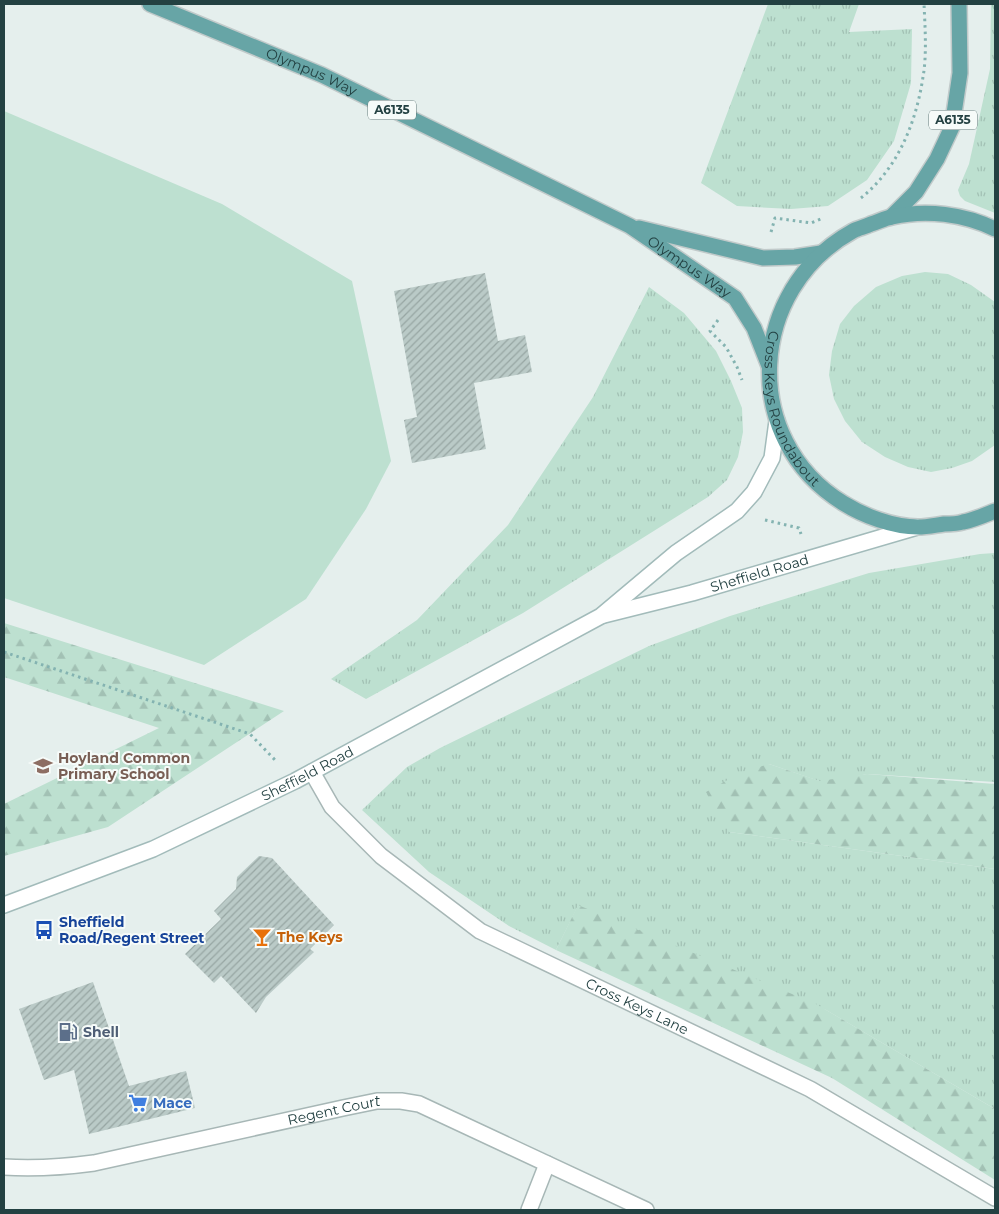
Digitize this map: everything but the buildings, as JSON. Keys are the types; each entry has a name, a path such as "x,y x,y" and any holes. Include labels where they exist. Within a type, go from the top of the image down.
{"main road":[{"name":"Olympus Way","path":"150,4 168,7 322,75 630,226 735,298 754,328 769,366"},
{"name":"A6135","path":"891,217 916,192 937,159 952,127 960,73 959,4"},
{"name":"Cross Keys Roundabout","path":"995,229 969,219 943,214 917,213 891,217 854,231 821,254 800,277 783,305 773,335 769,366 771,394 777,421 790,449 809,474 831,496 872,517 886,522 917,527 962,522 995,511"},
{"name":"Olympus Way","path":"630,226 763,258 821,254"}],"street":[{"name":"Sheffield Road","path":"4,905 153,849 295,781 600,616 676,553 737,511 754,492 772,458 777,421"},
{"name":"Sheffield Road","path":"600,616 692,593 917,527"},
{"name":"Cross Keys Lane","path":"312,772 332,807 380,856 480,931 810,1089 995,1198"},
{"name":"Regent Court","path":"4,1167 33,1169 94,1163 343,1108 393,1101 419,1104 646,1210"},
{"path":"529,1210 547,1164"}],"path":[{"path":"742,505 767,521 799,528 808,559"},
{"path":"4,652 250,734 295,781"}],"green space":[{"path":"768,4 859,4 849,32 912,29 911,83 894,141 867,180 828,206 791,209 737,206 701,183"},
{"path":"991,4 995,4 995,213 965,201 960,196 958,190 969,164 990,69"},
{"path":"4,111 222,204 352,281 391,461 366,509 306,599 204,665 4,598"},
{"path":"925,272 948,274 971,285 995,302 995,445 972,461 952,468 931,472 908,467 885,457 862,442 845,421 834,399 829,375 832,351 840,324 854,306 876,287 902,276"},
{"path":"649,287 684,313 716,351 742,408 743,432 738,457 727,480 708,497 523,613 366,699 331,679 417,620 508,525 593,397"},
{"path":"995,553 995,782 867,774 825,783 769,764 729,832 995,869 995,1109 826,1010 578,906 556,950 509,926 429,872 362,810 407,767 440,748 649,646 730,616 869,573"},
{"path":"4,623 284,711 108,827 4,856 4,804 159,728 4,677"},
{"path":"769,764 820,781 867,774 995,784 995,869 729,832 706,792 742,772"},
{"path":"578,905 816,1004 995,1109 995,1180 832,1078 556,950"}],"place":[{"name":"Hoyland Common Primary School","path":"43,766"},
{"name":"Sheffield Road/Regent Street","path":"44,930"},
{"name":"The Keys","path":"262,937"},
{"name":"Shell","path":"68,1032"},
{"name":"Mace","path":"138,1103"}]}
